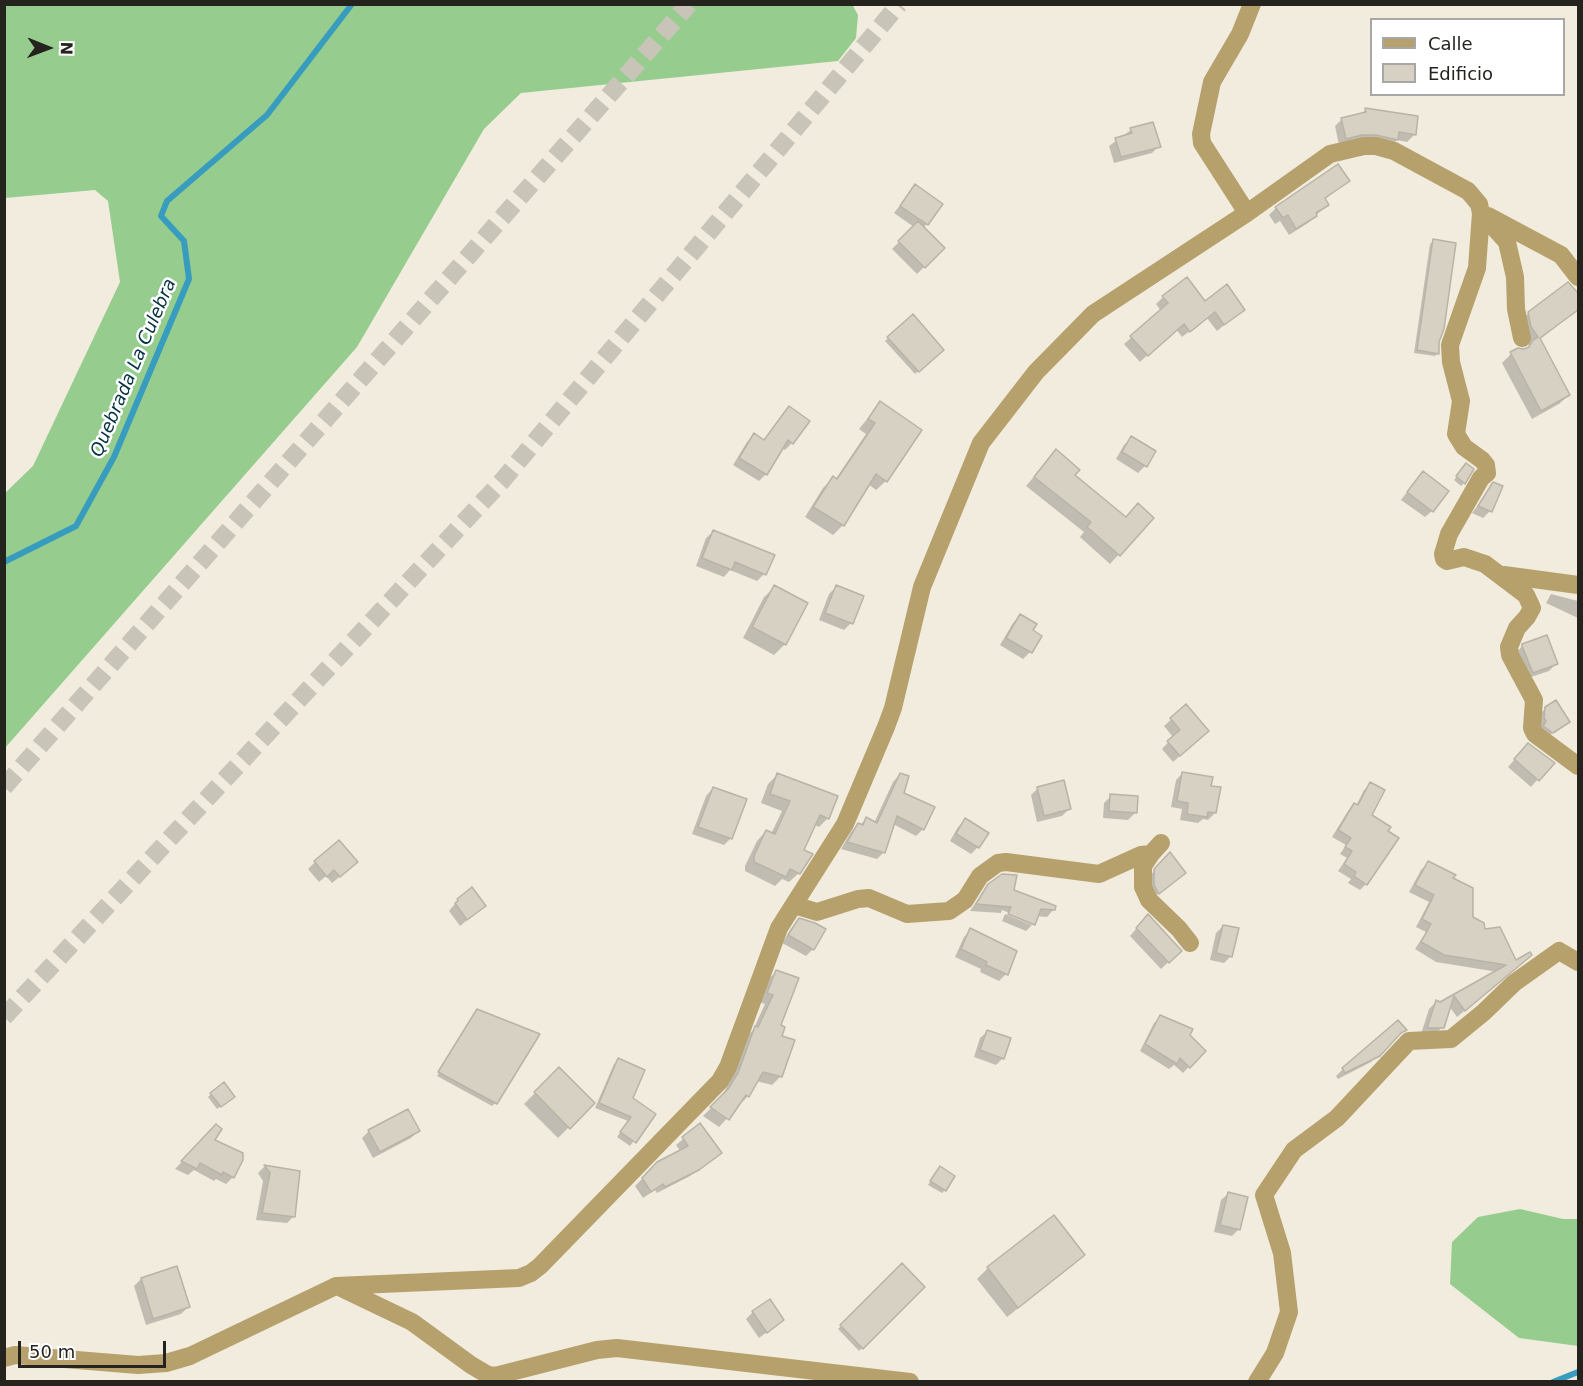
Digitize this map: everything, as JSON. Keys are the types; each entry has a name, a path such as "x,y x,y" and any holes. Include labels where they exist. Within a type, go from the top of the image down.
{"street":[{"path":"1247,213 1202,143 1201,134 1212,82 1240,34 1252,4"},
{"path":"4,1358 15,1355 138,1365 166,1363 190,1356 336,1286 519,1278 531,1273 720,1081 728,1066 779,928 845,824 886,727 893,708 922,587 981,443 1036,372 1092,314 1247,213 1330,154 1351,148 1376,146 1394,151 1468,191 1479,204 1481,213 1478,268 1450,345 1451,362 1461,401 1456,434 1464,447 1486,465 1487,473 1481,478 1449,534 1443,554 1447,561 1464,557 1485,564 1526,595 1532,608 1517,628 1509,647 1510,655 1534,700 1532,728 1535,734 1578,765"},
{"path":"1481,213 1561,255 1578,277"},
{"path":"1481,213 1507,242 1515,277 1516,309 1522,338"},
{"path":"1502,575 1578,585"},
{"path":"794,905 817,912 858,899 869,898 908,914 949,911 965,900 980,876 998,863 1006,862 1099,874 1156,848 1143,866 1143,886 1149,900 1190,943"},
{"path":"1257,1382 1275,1353 1289,1312 1282,1253 1264,1195 1294,1150 1337,1118 1409,1041 1450,1039 1484,1012 1514,983 1559,951 1578,962"},
{"path":"336,1286 412,1322 488,1375 495,1376 597,1350 617,1348 910,1382"}],"green space":[{"path":"5,4 852,4 858,15 856,38 838,61 521,93 484,129 357,347 5,748 5,493 33,466 120,282 108,201 95,190 5,198"},
{"path":"1520,1209 1563,1219 1578,1219 1578,1346 1519,1338 1450,1284 1452,1242 1478,1217"}],"building":[{"path":"1365,108 1418,116 1416,135 1399,132 1398,140 1376,135 1362,135 1346,139 1341,118 1366,112"},
{"path":"1153,122 1161,147 1121,157 1115,138 1132,133 1130,128"},
{"path":"1338,164 1350,181 1325,198 1329,205 1316,213 1317,216 1296,229 1288,215 1283,218 1275,207"},
{"path":"915,184 943,204 928,225 900,206"},
{"path":"918,221 945,248 925,268 898,241"},
{"path":"1433,239 1456,243 1444,329 1439,342 1439,354 1417,350"},
{"path":"1187,277 1205,301 1227,284 1245,310 1224,325 1215,312 1190,332 1184,324 1148,356 1130,336 1168,303 1162,296"},
{"path":"1568,282 1578,293 1578,310 1540,338 1570,395 1541,411 1510,352 1518,348 1529,347 1538,337 1531,327 1528,312"},
{"path":"913,314 944,350 919,372 887,337"},
{"path":"880,401 922,430 887,482 876,474 844,526 813,507 833,476 837,479 875,423 868,419"},
{"path":"789,406 810,421 793,444 788,440 767,475 739,458 754,433 764,440"},
{"path":"1131,436 1156,451 1147,467 1122,452"},
{"path":"1056,449 1080,470 1075,475 1126,517 1138,503 1154,518 1120,556 1087,527 1091,522 1034,477"},
{"path":"1466,463 1474,469 1465,484 1456,476"},
{"path":"1423,471 1449,491 1433,512 1407,492"},
{"path":"1493,482 1503,486 1492,512 1478,506"},
{"path":"713,530 775,555 766,575 735,562 732,570 702,558"},
{"path":"774,585 808,603 786,645 752,627"},
{"path":"836,585 864,596 853,624 825,613"},
{"path":"1020,614 1037,624 1033,630 1042,636 1032,653 1006,638"},
{"path":"1547,635 1558,664 1533,673 1522,644"},
{"path":"1556,700 1570,722 1553,733 1543,726 1546,721 1545,707"},
{"path":"1186,704 1209,731 1180,756 1167,741 1180,730 1170,718"},
{"path":"1528,743 1555,763 1539,781 1514,759"},
{"path":"1182,772 1213,777 1211,786 1221,787 1216,813 1208,812 1207,817 1187,814 1188,803 1177,801"},
{"path":"777,773 838,796 829,819 820,815 804,850 813,854 800,874 790,869 786,877 754,862 754,856 766,830 775,834 790,801 770,794"},
{"path":"900,773 909,776 904,793 935,807 924,830 897,816 885,853 847,842 858,823 863,825 866,817 877,823"},
{"path":"1064,780 1071,809 1044,816 1037,787"},
{"path":"1370,782 1385,790 1372,815 1391,827 1388,831 1399,838 1367,885 1354,876 1356,872 1344,864 1352,851 1345,847 1351,838 1338,830 1354,803 1358,805"},
{"path":"713,787 747,799 732,839 698,827"},
{"path":"1110,794 1138,796 1137,813 1109,811"},
{"path":"965,818 989,833 979,848 956,834"},
{"path":"339,840 358,862 340,877 334,870 327,877 314,861"},
{"path":"1170,852 1186,873 1159,894 1154,885 1154,869"},
{"path":"1428,861 1456,875 1453,878 1473,888 1473,917 1484,923 1485,929 1500,927 1516,960 1530,952 1532,955 1465,1011 1454,996 1444,1028 1427,1028 1436,1000 1440,1002 1506,965 1444,955 1421,942 1431,924 1422,919 1434,895 1415,885"},
{"path":"1002,874 1017,875 1014,890 1056,906 1055,910 1041,909 1035,925 1008,914 1011,907 976,904 988,884"},
{"path":"472,887 486,906 467,920 455,903"},
{"path":"1148,914 1182,951 1169,963 1136,928"},
{"path":"799,918 826,929 814,950 788,935"},
{"path":"1223,925 1239,928 1232,957 1216,953"},
{"path":"970,928 1017,951 1008,975 986,965 987,962 961,949"},
{"path":"776,970 799,978 781,1025 785,1027 782,1036 795,1040 782,1077 763,1072 749,1097 746,1095 729,1120 710,1107 728,1089 738,1073 755,1026 758,1027 773,995 767,993"},
{"path":"477,1009 540,1034 497,1104 438,1072"},
{"path":"1160,1015 1193,1029 1190,1035 1206,1051 1190,1068 1180,1058 1177,1064 1145,1044"},
{"path":"1398,1020 1407,1030 1401,1033 1380,1056 1345,1073 1342,1068"},
{"path":"987,1030 1011,1038 1004,1059 980,1050"},
{"path":"618,1058 645,1070 633,1098 656,1114 636,1143 620,1132 631,1117 599,1103"},
{"path":"559,1067 595,1103 570,1129 534,1092"},
{"path":"224,1082 235,1097 221,1107 210,1093"},
{"path":"408,1109 420,1131 380,1152 368,1130"},
{"path":"700,1123 722,1153 699,1170 665,1187 663,1184 651,1192 642,1178 657,1162 688,1146 682,1137"},
{"path":"216,1124 222,1129 215,1140 243,1153 243,1160 234,1178 223,1172 222,1175 200,1163 197,1169 181,1161"},
{"path":"264,1165 300,1171 295,1217 262,1213 270,1173"},
{"path":"940,1166 955,1176 946,1191 930,1181"},
{"path":"1228,1192 1248,1197 1240,1230 1220,1225"},
{"path":"1054,1215 1085,1255 1018,1308 987,1267"},
{"path":"902,1263 925,1287 863,1349 840,1325"},
{"path":"177,1266 190,1307 153,1319 141,1278"},
{"path":"770,1299 784,1320 767,1333 752,1311"}],"waterway":[{"name":"Quebrada La Culebra","path":"4,562 76,526 114,457 189,279 184,241 161,216 167,201 267,115 352,4"},
{"path":"1553,1382 1578,1372"}],"tunnel":[{"path":"4,787 689,4"},
{"path":"4,1017 502,481 899,4"}]}
